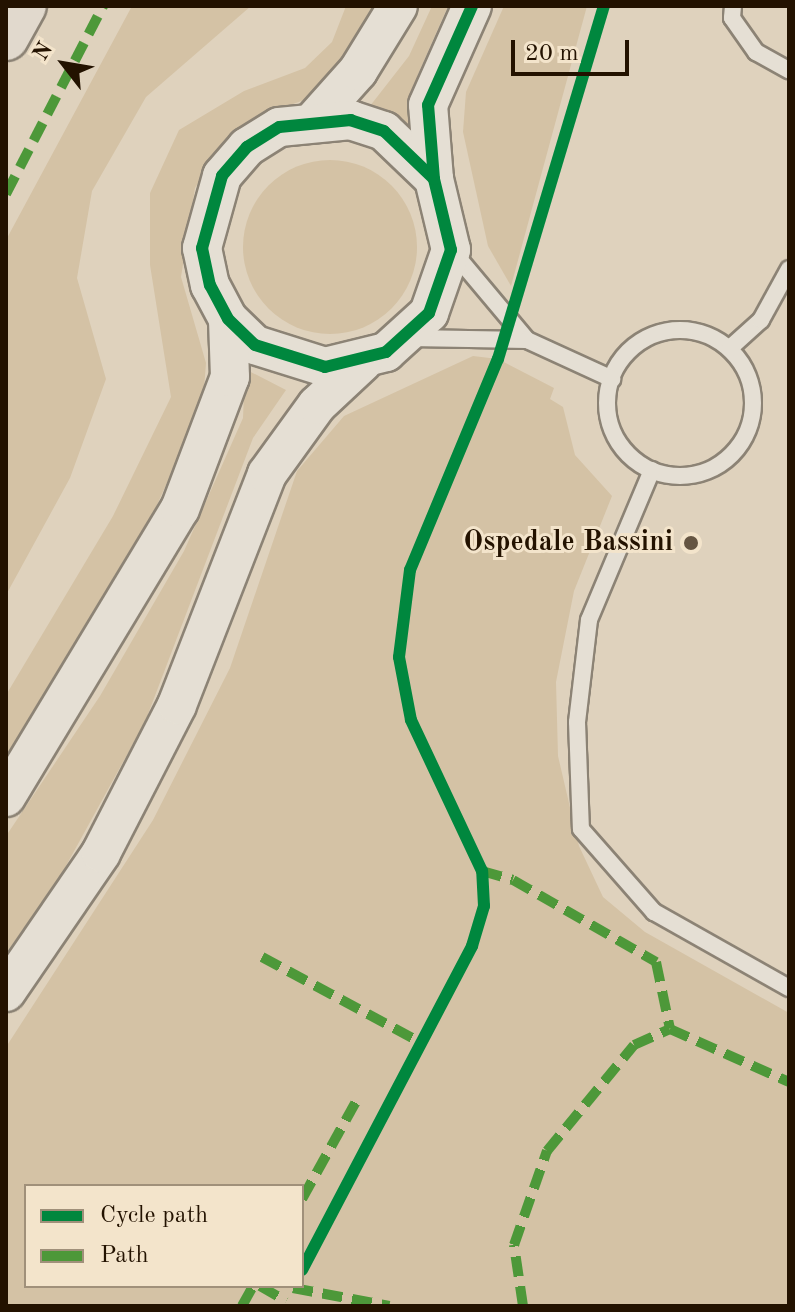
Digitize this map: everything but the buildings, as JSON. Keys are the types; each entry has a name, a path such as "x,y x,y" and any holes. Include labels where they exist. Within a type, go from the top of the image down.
{"highway":[{"path":"6,38 24,6"}],"street":[{"path":"316,118 358,71 398,6"},
{"path":"6,992 101,853 177,705 267,474 317,405 363,362 406,338 429,313 451,250 434,179 428,105 472,6"},
{"path":"363,362 325,367 288,361 255,345 228,319 210,285 202,248 222,176 279,127 316,118 384,131 434,179"},
{"path":"6,797 180,509 230,377 228,319"}],"lane":[{"path":"733,6 732,18 756,52 789,70"},
{"path":"451,250 527,340"},
{"path":"730,348 761,320 789,269"},
{"path":"686,330 730,348 752,387 741,441 718,466 697,474 652,470 619,442 607,400 612,379 640,341 662,332 686,330"},
{"path":"406,338 527,340 612,379"},
{"path":"652,470 589,620 577,722 581,829 654,912 789,988"}],"shaded area":[{"path":"132,6 251,6 146,97 92,191 77,278 106,379 70,478 6,595 6,240"},
{"path":"346,6 381,6 367,35 310,98 262,115 221,149 195,188 181,277 206,363 203,402 136,552 6,769 6,695 113,516 171,397 150,265 150,193 179,130 244,91 305,68 332,42"},
{"path":"432,6 448,6 418,74 409,126 370,106 409,56"},
{"path":"504,6 587,6 511,286 488,246 463,132 466,92"},
{"path":"330,160 363,167 391,186 410,214 417,247 410,280 391,308 363,327 330,334 297,327 269,308 250,280 243,247 250,214 269,186 297,167"},
{"path":"473,356 498,359 554,388 550,399 563,407 575,455 612,496 574,591 556,682 558,756 579,846 603,897 645,932 789,1013 789,1306 6,1306 6,1047 153,820 230,668 297,471 344,416"},
{"path":"245,369 286,390 253,438 145,722 56,884 6,953 6,836 100,696 184,551 243,418"}],"marked path":[{"path":"6,194 103,6"},
{"path":"482,871 513,880 656,962 670,1029 789,1082"},
{"path":"262,957 422,1043"},
{"path":"523,1306 514,1245 547,1151 634,1045 670,1029"},
{"path":"304,1195 359,1096"},
{"path":"242,1306 252,1288"},
{"path":"263,1288 286,1301"},
{"path":"293,1288 389,1306"}],"cycle path":[{"path":"434,179 384,131 351,120 279,127 247,147 222,176 202,248 210,285 228,319 255,345 325,367 386,352 429,313 451,250 434,179 428,105 472,6"},
{"path":"304,1266 472,946 484,906 482,871 411,720 399,657 410,570 498,359 604,6"}],"place":[{"name":"Ospedale Bassini","path":"691,543"}]}
